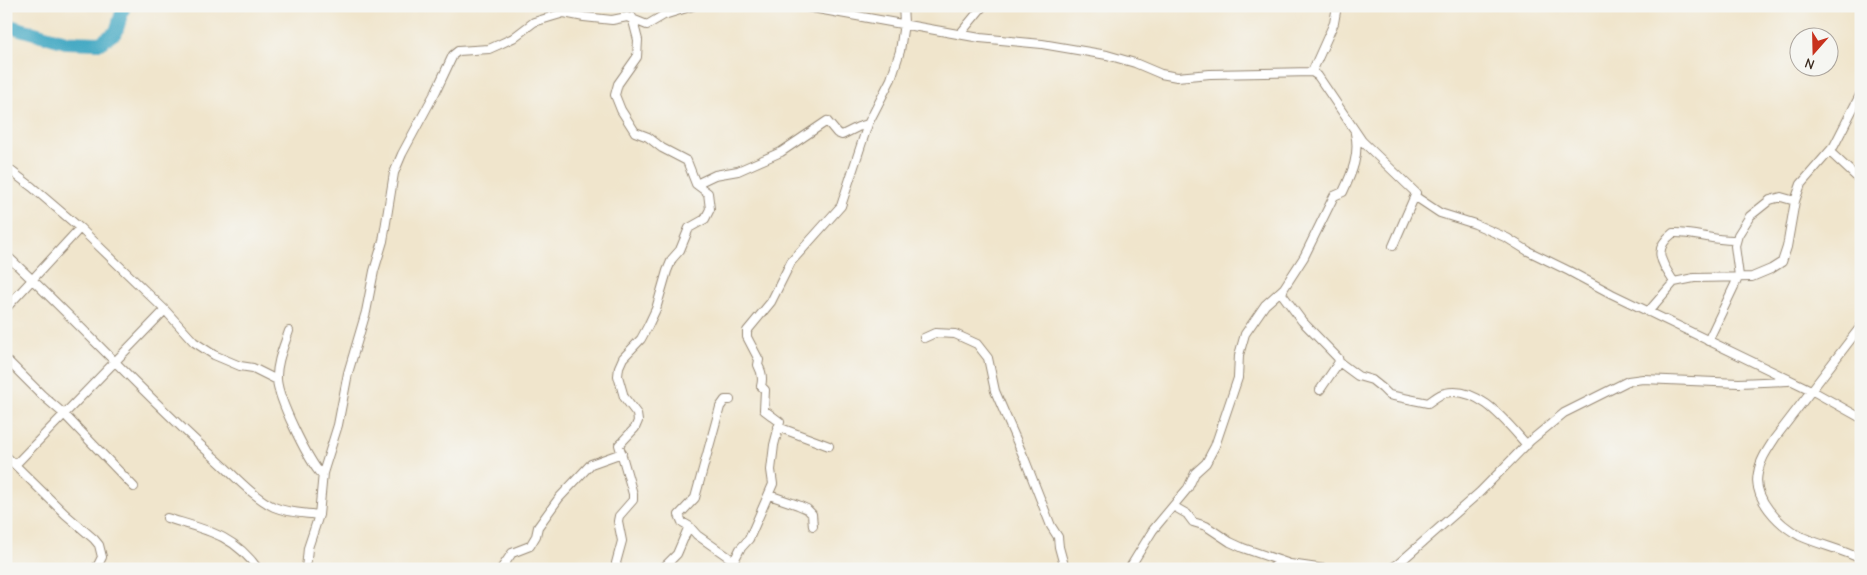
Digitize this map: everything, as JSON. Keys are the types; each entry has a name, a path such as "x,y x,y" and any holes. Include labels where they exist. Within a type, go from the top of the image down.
{"street":[{"path":"306,569 308,548 319,515 324,473 338,425 348,373 366,312 374,271 383,241 394,173 453,55 458,51 471,51 498,45 513,38 534,22 564,13 584,18 612,20 632,17 647,24 664,14 693,6"},
{"path":"801,6 1005,42 1042,44 1107,55 1129,61 1161,74 1177,77 1312,72 1318,76 1362,141 1415,191 1416,196 1435,210 1507,238 1528,251 1648,312 1811,390 1861,418"},
{"path":"730,400 725,400 720,407 695,498 679,515 682,522 735,565 740,549 749,539 773,484 770,470 779,420 764,410 765,390 761,386 759,360 747,337 747,330 752,327 771,302 791,262 841,206 868,124 891,78 900,51 904,24 903,6"},
{"path":"960,34 983,6"},
{"path":"1312,72 1334,23 1337,6"},
{"path":"618,569 616,563 622,541 618,521 633,500 619,445 635,428 638,420 637,414 624,397 618,376 619,367 623,358 641,339 648,326 672,259 680,250 690,228 705,219 710,209 708,193 696,184 687,161 662,148 648,137 635,132 621,110 615,95 618,84 637,57 638,40 632,17"},
{"path":"1648,312 1674,282 1694,278 1738,279 1757,275 1782,262 1787,247 1795,201 1801,184 1830,152 1861,93"},
{"path":"696,184 715,175 738,172 781,152 827,121 837,133 842,135 868,124"},
{"path":"1353,126 1357,151 1348,181 1343,192 1334,196 1304,257 1282,294 1302,321 1338,358 1339,362 1358,376 1372,380 1390,395 1428,402 1444,393 1461,392 1494,410 1527,445"},
{"path":"1830,152 1861,181"},
{"path":"6,168 32,187 80,228 165,310 194,342 214,355 240,366 253,368 277,380"},
{"path":"1393,246 1416,196"},
{"path":"1708,341 1738,279 1739,269 1735,246 1736,240 1750,216 1770,200 1781,197 1795,201"},
{"path":"6,308 80,228"},
{"path":"1674,282 1662,262 1660,251 1662,243 1673,233 1681,232 1714,240 1736,240"},
{"path":"6,255 191,436 260,498 273,506 287,511 319,515"},
{"path":"1129,569 1153,530 1188,488 1195,474 1206,463 1215,446 1238,378 1239,355 1245,334 1265,305 1284,288"},
{"path":"16,464 165,310"},
{"path":"1861,326 1775,438 1765,454 1757,474 1759,490 1766,507 1790,530 1811,541 1861,559"},
{"path":"289,331 280,360 277,380 304,448 319,472 324,473"},
{"path":"924,338 934,333 955,334 977,344 988,358 994,391 1026,460 1051,526 1058,537 1066,569"},
{"path":"6,359 64,414 134,486"},
{"path":"1320,390 1339,362"},
{"path":"1390,569 1480,492 1527,445 1564,413 1628,381 1643,379 1739,383 1790,381"},
{"path":"778,427 829,446"},
{"path":"501,569 512,553 530,546 538,527 559,498 591,464 622,453"},
{"path":"6,456 99,545 102,557 96,569"},
{"path":"769,496 807,510 812,514 813,526"},
{"path":"1173,506 1187,514 1193,522 1206,526 1230,542 1281,561 1325,569"},
{"path":"167,518 216,533 243,550 258,569"},
{"path":"662,569 677,554 689,526"},
{"path":"1271,569 1281,561"}],"waterway":[{"path":"6,25 66,42 100,43 116,32 124,6"}]}
